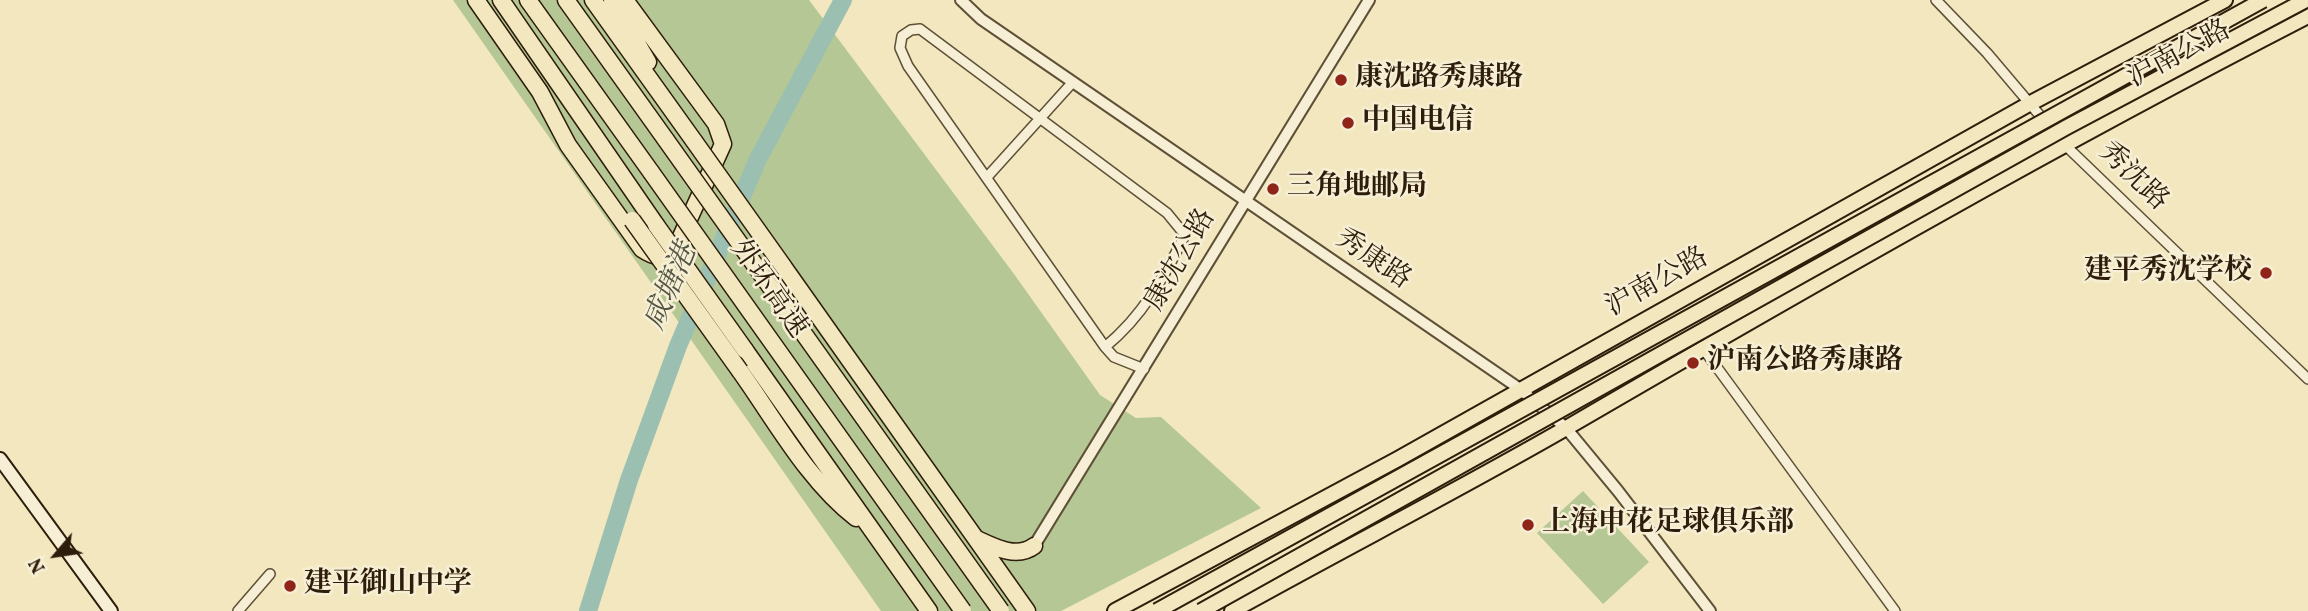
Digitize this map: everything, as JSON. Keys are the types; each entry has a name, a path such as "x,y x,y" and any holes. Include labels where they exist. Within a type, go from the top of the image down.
{"highway":[{"path":"476,0 552,112 572,134 825,487 844,509 872,530"},
{"path":"500,0 929,611"},
{"name":"外环高速","path":"528,0 963,611"},
{"name":"外环高速","path":"566,0 1001,611"},
{"path":"593,0 1027,611"},
{"path":"612,0 651,67 662,96"},
{"path":"552,112 568,145 642,249 652,256 666,256 674,250 720,155 721,134 625,0"},
{"path":"543,64 572,134"},
{"path":"975,538 1010,551 1020,552 1034,546"}],"main road":[{"name":"沪南公路","path":"1115,611 1398,459 2029,104 2225,0"},
{"path":"1157,611 2263,0"},
{"path":"1201,611 2067,127 2306,0"},
{"name":"沪南公路","path":"1232,611 1566,428 1702,347 2064,144 2308,16"},
{"path":"0,459 111,611"}],"street":[{"name":"秀康路","path":"961,0 981,19 1520,389 1566,428 1710,611"},
{"name":"康沈公路","path":"1034,546 1369,0"},
{"name":"秀沈路","path":"1936,0 1987,52 2064,144 2308,379"},
{"path":"1105,347 1127,329 1162,282 1185,235 1167,214 1042,117 920,29 911,30 902,36 900,48 908,66 988,176 1105,347 1114,357 1144,369"},
{"path":"988,176 1072,82"},
{"path":"1702,347 1895,611"},
{"path":"238,611 270,573"}],"green space":[{"path":"453,0 809,0 1014,274 1100,395 1136,418 1161,417 1261,508 1061,611 881,611"},
{"path":"1583,491 1649,562 1603,604 1537,533"}],"waterway":[{"name":"咸塘港","path":"588,611 629,480 678,346 758,159 843,0"}],"place":[{"name":"康沈路秀康路","path":"1341,80"},
{"name":"中国电信","path":"1348,123"},
{"name":"三角地邮局","path":"1273,189"},
{"name":"建平秀沈学校","path":"2266,273"},
{"name":"沪南公路秀康路","path":"1693,363"},
{"name":"上海申花足球俱乐部","path":"1528,525"},
{"name":"建平御山中学","path":"290,586"}]}
